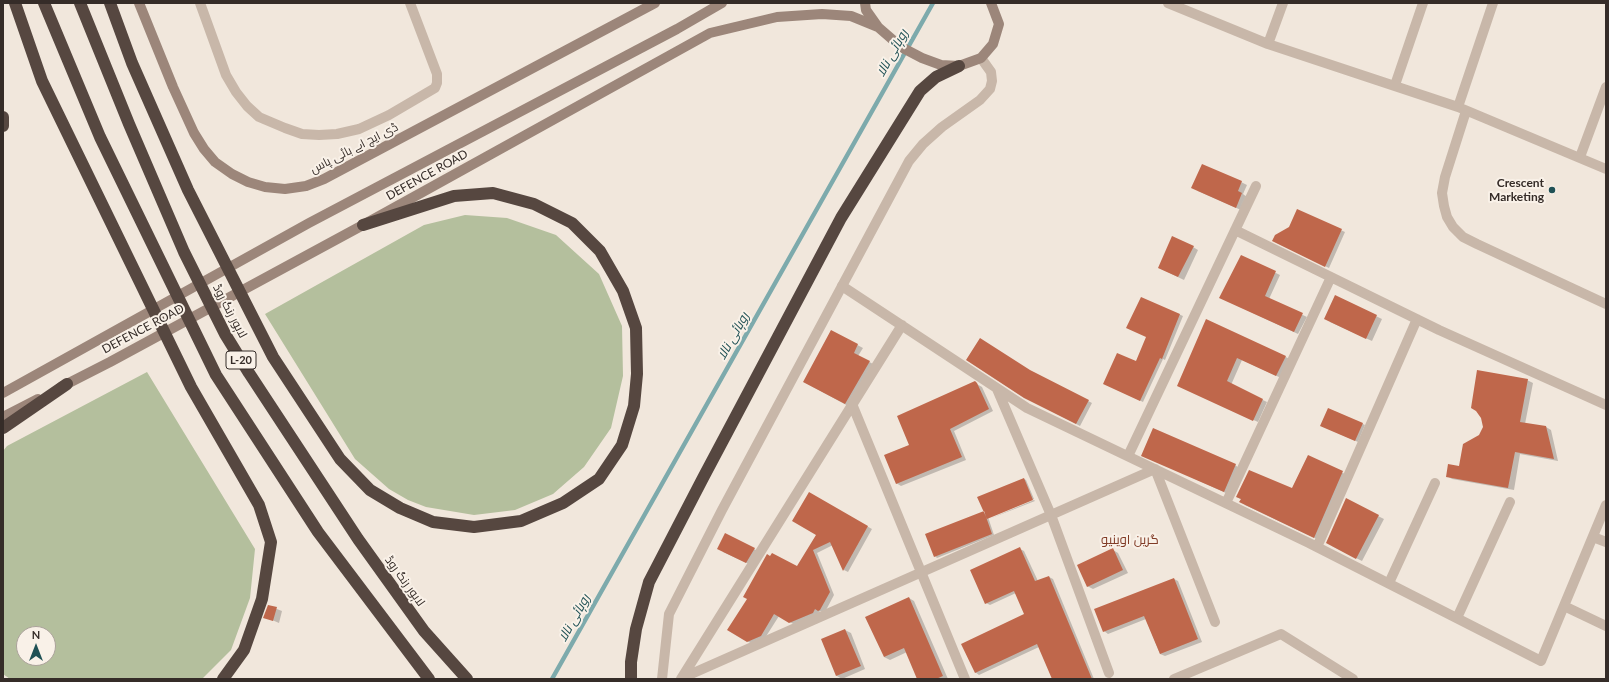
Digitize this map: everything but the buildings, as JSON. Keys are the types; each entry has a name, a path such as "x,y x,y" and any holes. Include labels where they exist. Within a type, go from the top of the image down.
{"highway":[{"path":"15,3 42,81 191,387 259,505 271,542 262,599 244,650 223,679"},
{"name":"L-20","path":"44,3 100,137 216,375 318,532 429,679"},
{"name":"لاہور رنگ روڈ","path":"80,3 129,124 184,252 225,334 358,539 424,631 467,679"},
{"path":"110,3 132,63 188,190 273,356 340,459 370,490 400,508 434,522 474,527 520,521 563,503 599,479 622,445 634,406 637,374 636,328 623,291 600,252 572,223 534,204 493,193 454,196 363,225"},
{"path":"631,679 631,662 636,630 649,582 841,218 920,91 936,77 959,66"},
{"path":"3,117 3,126"},
{"path":"3,428 67,384"}],"main road":[{"name":"ڈی ایچ اے بائی پاس","path":"139,3 173,87 194,133 204,149 215,162 232,174 248,182 266,187 285,189 306,186 324,179 656,3"},
{"name":"DEFENCE ROAD","path":"3,393 309,223 677,29 722,3"},
{"path":"865,3 866,10 878,27 901,47 922,58 941,65 959,66 981,58 993,44 999,24 991,3"},
{"name":"DEFENCE ROAD","path":"3,417 110,362 363,225 710,33 777,16 822,14 851,16 878,27"}],"street":[{"path":"200,3 226,75 236,92 247,106 259,117 285,128 302,134 319,135 337,134 359,129 389,115 435,88 437,83 437,74 410,3"},
{"path":"1168,3 1268,44 1395,85 1462,109 1606,169"},
{"path":"1268,44 1283,3"},
{"path":"1395,85 1423,3"},
{"path":"1493,3 1462,109 1445,177 1442,193 1447,217 1453,227 1463,237 1606,304"},
{"path":"662,679 670,614 722,510 909,161 923,144 942,127 980,100 990,89 992,81 991,72 981,58"},
{"path":"1580,157 1606,87"},
{"path":"1128,456 1256,186"},
{"path":"1235,230 1417,319 1606,405"},
{"path":"1226,503 1331,278"},
{"path":"842,286 1028,408 1317,547 1542,661 1606,505"},
{"path":"1317,547 1417,319"},
{"path":"681,679 902,325"},
{"path":"997,388 1051,515 1109,673"},
{"path":"852,404 921,573 961,678"},
{"path":"681,679 1155,469"},
{"path":"1155,469 1215,622"},
{"path":"1389,583 1434,483"},
{"path":"1457,618 1510,502"},
{"path":"1593,537 1606,542"},
{"path":"1564,606 1606,626"},
{"path":"1174,679 1281,634 1353,679"}],"green space":[{"path":"465,215 507,218 556,235 599,274 622,326 623,376 611,428 584,467 553,494 515,510 474,515 426,507 408,500 389,489 355,459 265,314 424,225"},
{"path":"147,372 255,549 250,598 231,650 202,679 10,679 3,674 3,451 7,446"}],"waterway":[{"name":"روہائی نالا","path":"552,679 933,3"}],"place":[{"name":"Crescent Marketing","path":"1552,190"}],"district":[{"name":"گرین اوینیو","path":"1130,540"}]}
